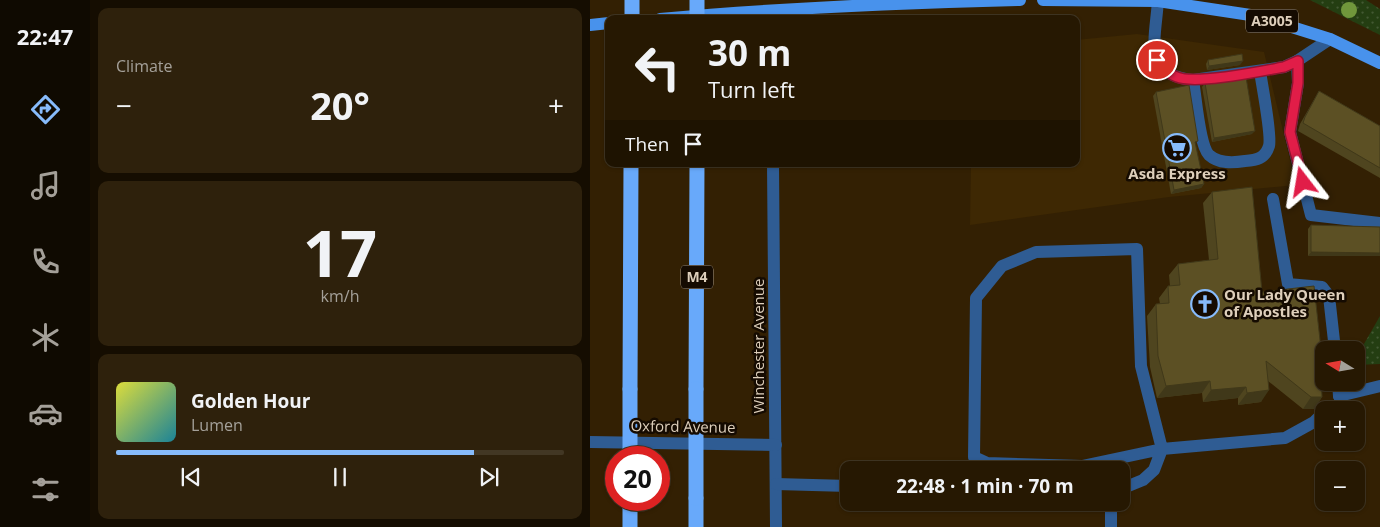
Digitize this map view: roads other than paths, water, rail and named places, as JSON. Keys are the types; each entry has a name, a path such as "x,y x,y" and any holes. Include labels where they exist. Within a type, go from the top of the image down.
{"highway":[{"path":"632,0 632,15"},
{"path":"697,0 697,15"},
{"path":"630,446 631,167"},
{"name":"M4","path":"696,527 697,167"},
{"path":"630,511 630,527"}],"main road":[{"path":"750,15 862,4 1020,0"},
{"name":"A3005","path":"1043,0 1158,1 1258,16 1330,39 1380,63"},
{"path":"590,25 605,23"}],"street":[{"path":"1158,1 1154,43 1157,60 1165,70 1176,77 1193,80 1284,67 1298,61 1330,39"},
{"path":"1298,61 1298,83 1290,132 1311,215 1380,223"},
{"path":"1193,80 1202,138 1208,154 1217,160 1231,163 1259,159 1265,154 1270,140 1260,71"},
{"name":"Winchester Avenue","path":"774,167 776,527"},
{"path":"1273,199 1288,284 1322,287 1329,296 1333,341"},
{"path":"1130,485 1143,480 1154,470 1162,449 1141,366 1137,249 1036,252 1002,266 976,298 974,457 987,463 1082,466 1162,449 1285,438 1315,421"},
{"path":"1334,401 1339,396 1380,386"},
{"path":"1339,391 1339,396"},
{"name":"Oxford Avenue","path":"590,442 776,445"},
{"path":"776,484 840,486"},
{"path":"1111,511 1111,527"}],"place":[{"name":"Asda Express","path":"1177,148"},
{"name":"Our Lady Queen of Apostles","path":"1205,304"}]}
